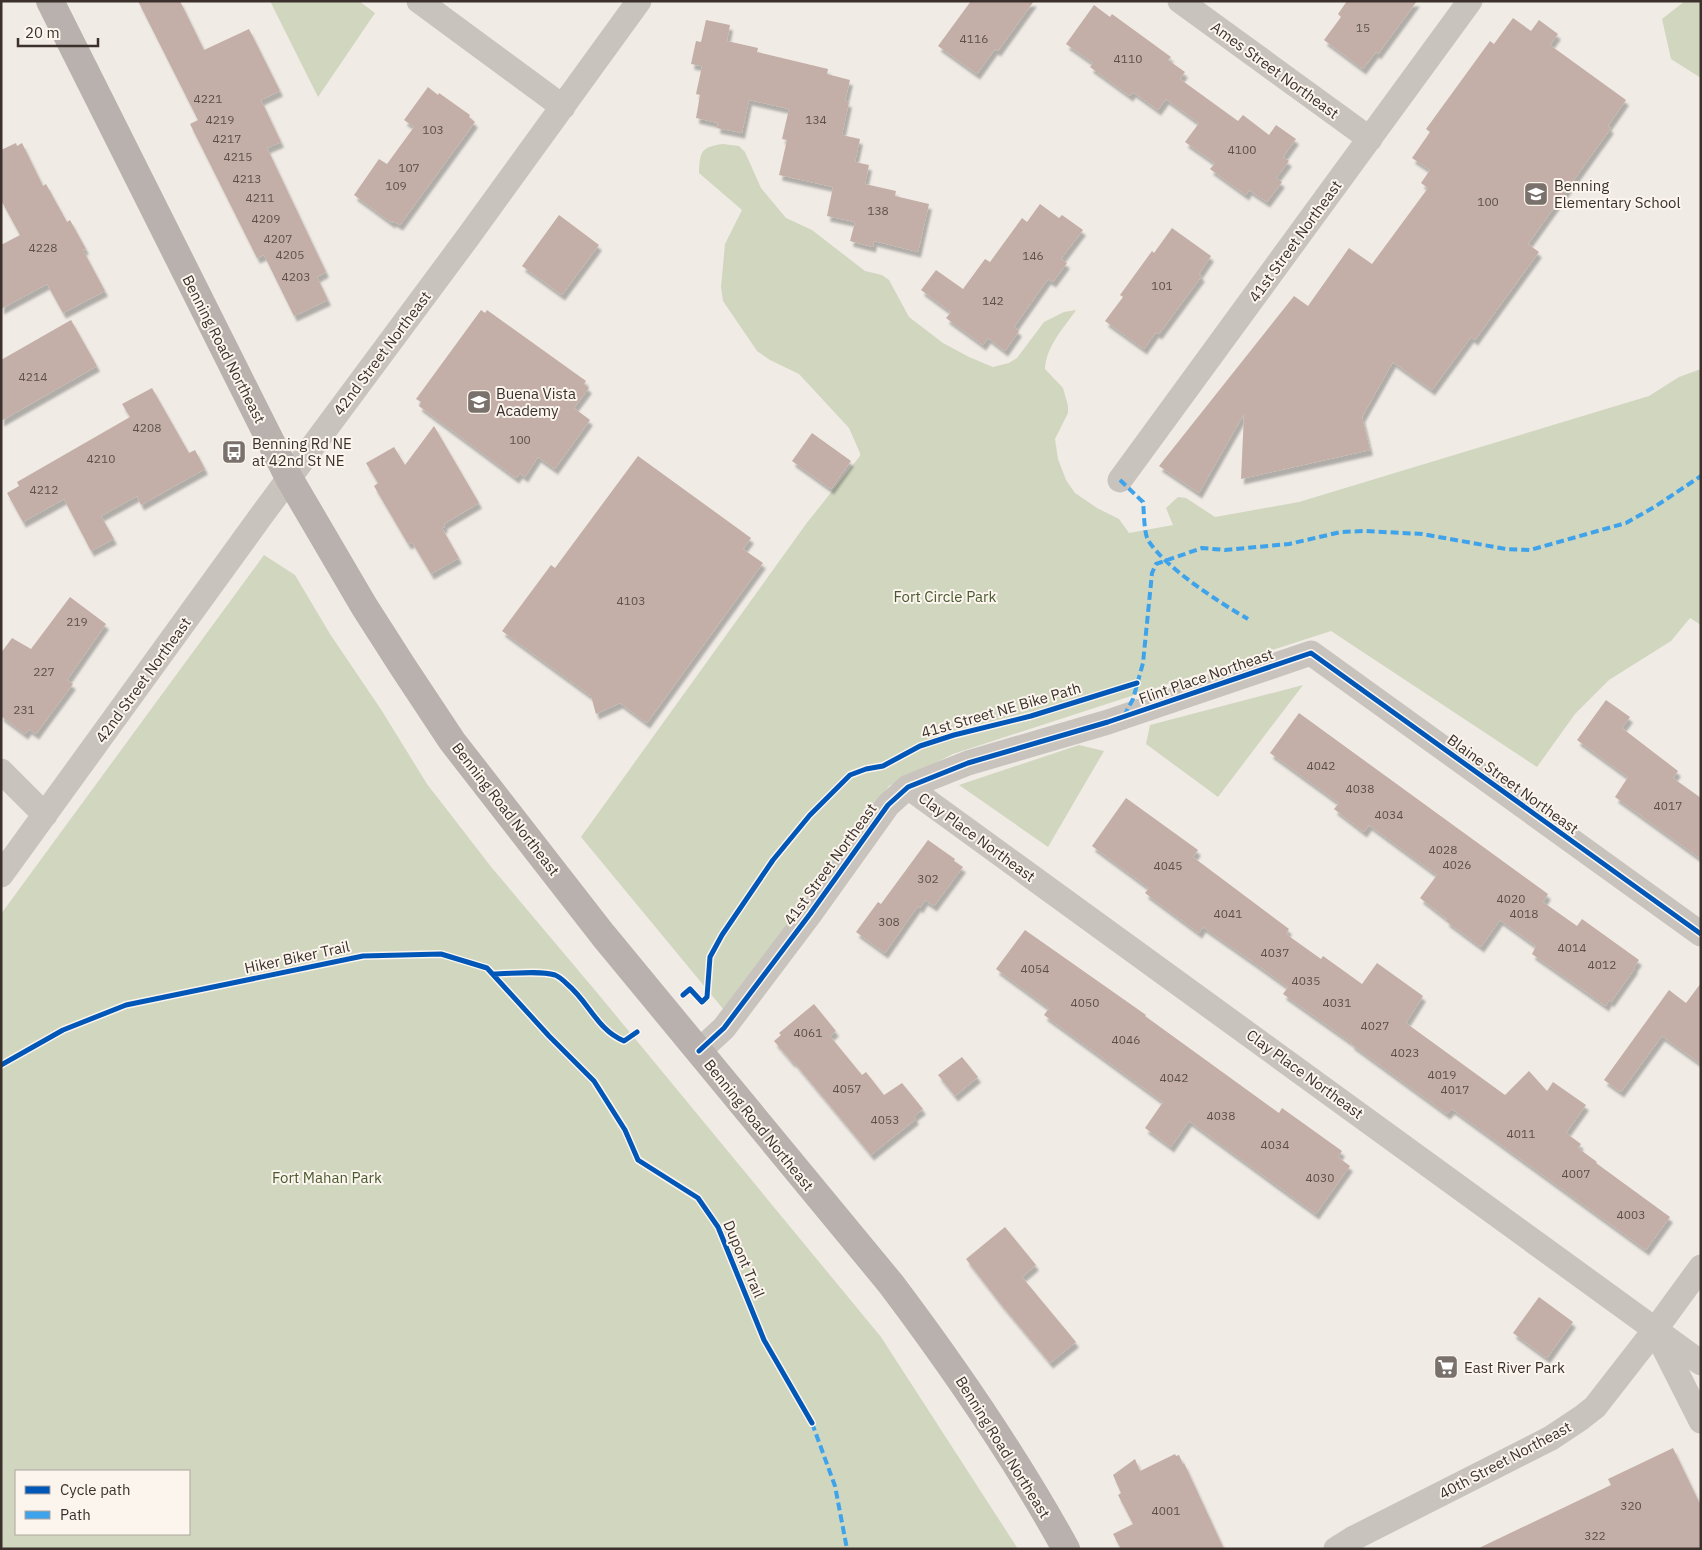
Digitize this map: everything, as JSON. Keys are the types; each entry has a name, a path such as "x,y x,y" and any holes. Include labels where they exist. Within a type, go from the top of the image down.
{"main road":[{"name":"Benning Road Northeast","path":"50,1 289,478 364,606 452,741 603,934 891,1284 936,1343 994,1427 1066,1549"}],"street":[{"path":"419,1 563,107"},
{"name":"42nd Street Northeast","path":"1,875 639,1"},
{"name":"Ames Street Northeast","path":"1180,1 1370,139"},
{"name":"41st Street Northeast","path":"1120,480 1470,1"},
{"name":"Flint Place Northeast","path":"1108,722 1312,653"},
{"name":"Blaine Street Northeast","path":"1312,653 1701,934"},
{"name":"41st Street Northeast","path":"699,1051 724,1028 810,914 888,805 908,787 968,763 1108,722"},
{"path":"1,771 45,815"},
{"name":"Clay Place Northeast","path":"908,787 1701,1363"},
{"name":"40th Street Northeast","path":"1336,1549 1566,1429 1595,1406 1655,1330 1701,1267"},
{"path":"1655,1330 1701,1421"}],"green space":[{"path":"270,1 359,1 375,13 318,97"},
{"path":"1685,1 1701,1 1701,78 1671,59 1662,19"},
{"name":"Fort Circle Park","path":"723,144 739,146 745,152 761,188 786,218 812,230 865,271 882,275 889,280 909,317 943,343 969,357 993,367 1009,363 1017,358 1044,322 1064,312 1076,310 1052,345 1045,369 1063,388 1068,406 1068,413 1055,439 1058,459 1066,480 1075,493 1097,508 1119,519 1129,533 1173,525 1166,508 1178,497 1186,498 1215,517 1299,502 1649,396 1679,377 1701,369 1701,625 1690,618 1671,641 1609,680 1575,714 1537,767 1331,631 953,754 889,786 724,1010 581,837 806,524 860,456 849,428 799,374 770,360 757,351 723,301 721,287 725,244 742,210 699,173 703,151"},
{"name":"Fort Mahan Park","path":"264,555 295,575 330,634 382,711 427,784 492,868 881,1337 1018,1549 1,1549 1,914"},
{"path":"1303,685 1218,797 1146,744 1150,725"},
{"path":"1079,745 1104,751 1048,847 959,785"}],"building":[{"path":"138,1 180,1 204,50 249,29 280,91 261,100 281,142 267,148 326,272 317,277 328,300 294,316 264,255 257,258 190,124 198,120"},
{"path":"971,1 1034,1 998,51 995,49 977,74 938,46"},
{"path":"1347,1 1417,1 1378,54 1376,52 1363,69 1324,40 1341,17 1338,14"},
{"path":"1094,5 1110,17 1112,14 1171,57 1168,60 1185,72 1180,79 1238,121 1243,115 1269,135 1276,125 1296,139 1283,157 1289,161 1276,178 1282,182 1267,202 1249,190 1246,195 1210,169 1215,163 1185,142 1199,123 1166,99 1158,110 1133,92 1130,96 1090,67 1093,63 1066,44"},
{"path":"1513,18 1531,31 1539,20 1558,34 1550,45 1626,100 1608,126 1611,128 1528,244 1539,252 1475,340 1471,337 1432,390 1393,362 1362,417 1370,450 1241,479 1244,414 1199,493 1159,466 1294,296 1308,306 1349,248 1372,264 1428,188 1421,183 1430,170 1412,158 1430,132 1426,129 1490,41 1494,44"},
{"path":"706,20 730,25 727,41 758,48 757,52 828,69 827,74 850,80 845,101 849,102 842,135 860,139 855,162 869,165 865,184 896,191 895,196 929,204 918,252 874,241 873,247 850,241 855,222 827,216 833,187 779,175 787,140 782,139 789,109 749,100 742,133 717,128 718,123 696,118 700,95 696,94 702,66 691,64 696,41 701,42"},
{"path":"428,87 470,115 469,117 475,122 400,225 393,221 392,223 354,195 379,159 387,164 414,127 404,120"},
{"path":"16,143 17,146 22,143 43,186 46,184 67,222 70,220 86,249 83,250 105,291 63,313 47,284 1,309 1,245 20,235 1,200 1,150"},
{"path":"1040,204 1059,218 1062,215 1083,230 1061,259 1067,263 1053,282 1048,279 1014,327 1019,331 1005,351 988,338 983,345 946,318 951,312 921,290 936,270 963,289 985,259 990,262 1022,218 1027,222"},
{"path":"559,215 599,245 562,295 522,266"},
{"path":"1172,228 1211,256 1199,274 1202,276 1159,334 1156,332 1144,349 1105,321 1123,297 1120,295 1152,251 1154,253"},
{"path":"481,310 485,313 487,310 586,381 584,384 589,388 574,408 590,420 555,469 538,457 525,477 520,473 516,478 419,406 421,402 416,399"},
{"path":"71,320 97,366 1,421 1,360"},
{"path":"152,388 189,453 195,450 205,469 141,505 137,496 101,516 114,539 91,551 64,499 23,522 7,493 19,486 17,482 130,417 122,404"},
{"path":"434,426 479,503 444,524 445,527 442,528 459,558 431,574 412,542 408,544 374,486 378,483 366,463 394,447 405,465"},
{"path":"812,433 851,461 831,489 792,461"},
{"path":"638,456 751,538 743,549 763,563 647,723 620,703 596,714 591,696 502,631 551,565 555,568"},
{"path":"70,597 106,624 67,680 73,684 36,734 29,729 25,734 1,716 1,653 12,638 31,649"},
{"path":"1606,700 1630,717 1622,728 1678,771 1673,778 1701,798 1701,859 1615,797 1628,777 1577,740"},
{"path":"1299,713 1548,894 1543,902 1577,926 1582,919 1639,960 1611,1002 1609,1000 1606,1006 1532,954 1536,946 1500,920 1481,947 1446,921 1447,919 1420,898 1437,875 1369,825 1364,832 1334,809 1339,803 1270,753"},
{"path":"1126,798 1198,850 1193,857 1289,929 1286,934 1321,959 1323,956 1362,984 1377,963 1423,996 1406,1023 1505,1095 1529,1071 1547,1091 1553,1082 1586,1105 1566,1133 1581,1144 1578,1148 1596,1163 1670,1217 1646,1250 1452,1109 1447,1114 1351,1044 1283,994 1288,987 1253,962 1203,927 1199,933 1145,893 1149,888 1092,846"},
{"path":"928,840 963,867 934,906 925,900 920,908 918,906 885,953 856,932 878,902 881,904"},
{"path":"1025,930 1146,1015 1279,1113 1282,1108 1342,1151 1338,1157 1350,1166 1316,1214 1189,1121 1171,1147 1145,1128 1163,1102 1044,1015 1049,1008 996,969"},
{"path":"1701,983 1701,1064 1662,1036 1621,1092 1604,1080 1669,990 1686,1003"},
{"path":"814,1004 836,1031 830,1036 862,1075 866,1072 884,1095 902,1083 923,1109 914,1116 916,1119 871,1155 793,1061 774,1041 781,1035 779,1033"},
{"path":"962,1057 978,1077 955,1096 938,1075"},
{"path":"1005,1227 1036,1265 1022,1277 1076,1342 1050,1363 966,1259"},
{"path":"1539,1297 1573,1322 1547,1358 1513,1333"},
{"path":"1673,1448 1701,1506 1701,1549 1477,1549 1611,1485 1608,1479"},
{"path":"1175,1454 1176,1456 1179,1455 1184,1463 1224,1549 1121,1549 1113,1534 1133,1524 1118,1495 1121,1493 1113,1475 1135,1459 1140,1471"}],"marked path":[{"path":"1124,716 1133,699 1143,663 1152,573 1156,564 1202,548 1225,550 1289,544 1341,532 1365,531 1422,534 1506,549 1530,550 1626,523 1656,506 1701,476"},
{"path":"1120,480 1143,502 1148,540 1166,561 1194,584 1248,619"},
{"path":"812,1423 835,1486 847,1549"}],"cycle path":[{"path":"699,1051 724,1028 810,914 888,805 908,787 968,763 1108,722 1311,653 1701,934"},
{"name":"41st Street NE Bike Path","path":"683,995 690,989 702,1002 707,997 710,957 722,935 773,860 810,815 850,775 866,769 883,766 920,746 954,735 1031,716 1137,683"},
{"name":"Hiker Biker Trail","path":"1,1065 63,1030 126,1005 363,956 441,954 487,968 549,1036 594,1081 625,1130 638,1160 698,1198 718,1227 764,1340 812,1423"},
{"path":"493,974 533,972 555,975 575,991 600,1023 615,1036 624,1041 637,1032"}],"place":[{"name":"Benning Elementary School","path":"1536,194"},
{"name":"Buena Vista Academy","path":"479,402"},
{"name":"Benning Rd NE at 42nd St NE","path":"234,452"},
{"name":"East River Park","path":"1446,1367"}]}
